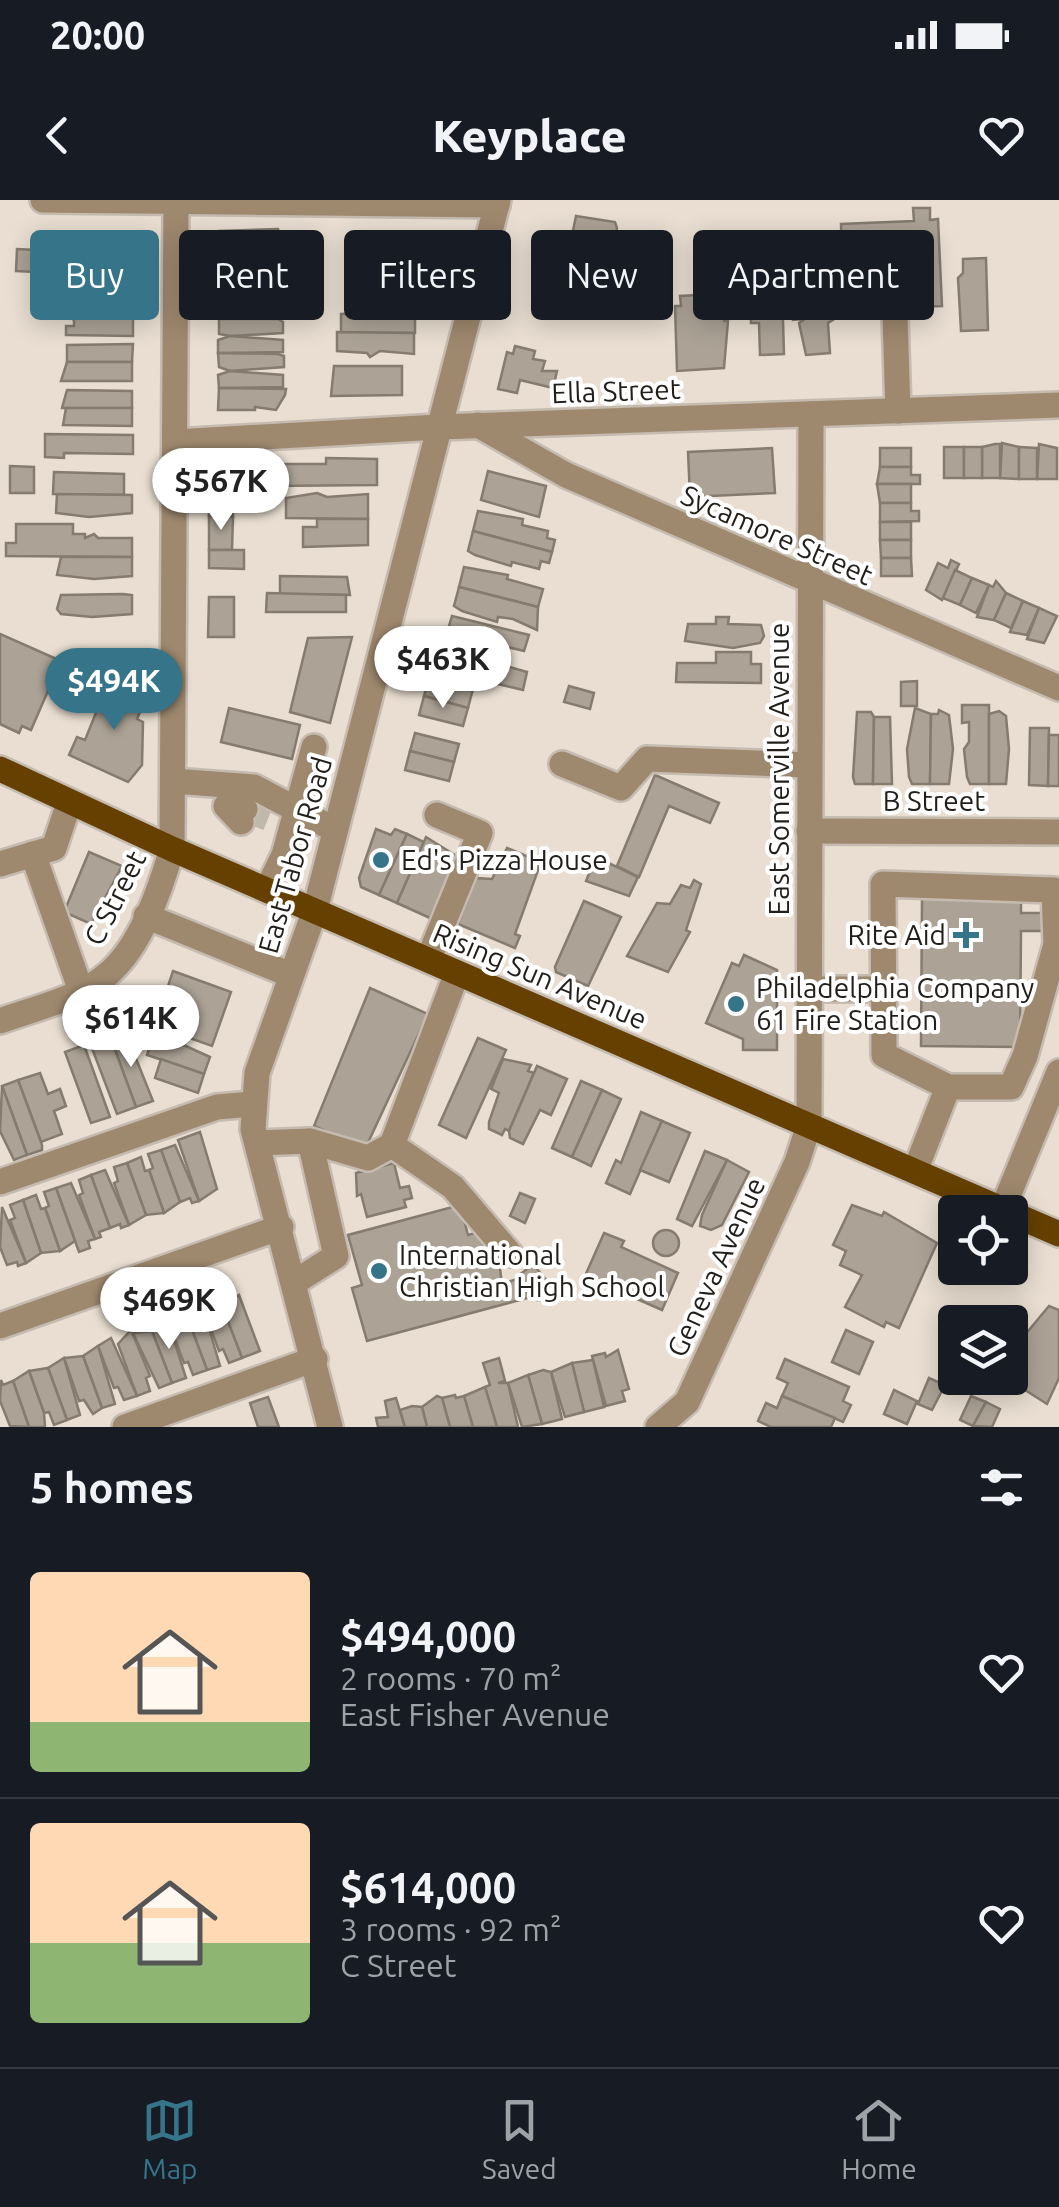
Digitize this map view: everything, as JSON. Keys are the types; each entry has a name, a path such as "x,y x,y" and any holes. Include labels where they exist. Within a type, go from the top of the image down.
{"main road":[{"name":"Rising Sun Avenue","path":"0,769 172,849 972,1195"},
{"name":"Rising Sun Avenue","path":"1028,1220 1059,1234"}],"street":[{"path":"44,200 497,202"},
{"path":"172,849 176,201"},
{"name":"East Tabor Road","path":"331,1421 257,1142 252,1104 257,1073 315,910 497,202"},
{"path":"896,320 898,411"},
{"name":"Ella Street","path":"175,442 438,427 1059,405"},
{"name":"East Somerville Avenue","path":"808,1124 811,414"},
{"name":"Sycamore Street","path":"478,426 566,474 810,584 1059,688"},
{"path":"266,890 284,825 314,747"},
{"path":"562,764 621,788 646,759 809,765"},
{"path":"173,781 234,805 254,787 284,825 335,830"},
{"path":"0,864 54,848 69,803"},
{"path":"428,960 480,832 437,816"},
{"name":"B Street","path":"809,831 1059,832"},
{"name":"C Street","path":"1,1017 81,991 109,974 126,953 146,916 172,849"},
{"path":"33,854 81,991"},
{"path":"883,884 1054,890 1056,944 1025,1056 1011,1087 948,1088 884,1056 883,989 883,884"},
{"path":"146,916 292,975"},
{"path":"257,1142 310,1142 368,1158 392,1145 457,973"},
{"path":"809,989 883,989"},
{"path":"1008,1195 1059,1072"},
{"path":"915,1171 948,1088"},
{"path":"0,1182 216,1107 252,1104"},
{"name":"Geneva Avenue","path":"669,1425 687,1402 797,1162 808,1124"},
{"path":"295,1282 336,1256 310,1142"},
{"path":"392,1145 453,1187 510,1254"},
{"path":"0,1326 281,1226"},
{"path":"125,1427 315,1359"}],"building":[{"path":"913,208 930,208 930,220 938,219 942,306 934,306 934,230 841,230 841,224 914,221"},
{"path":"576,216 615,222 617,228 617,230 573,230"},
{"path":"17,249 30,250 30,272 16,271"},
{"path":"986,258 988,330 961,331 958,278 963,273 963,259"},
{"path":"693,295 693,320 728,321 724,368 677,371 675,306 681,306 680,296"},
{"path":"341,314 344,320 415,320 415,333 341,333"},
{"path":"74,320 133,320 133,336 66,335 66,326 74,326"},
{"path":"219,320 283,322 283,333 219,334"},
{"path":"783,320 784,354 760,355 759,323 751,323"},
{"path":"833,320 828,323 830,353 806,355 799,323"},
{"path":"337,332 414,333 414,354 380,351 370,357 367,353 337,351"},
{"path":"230,336 283,340 283,352 218,353 218,340"},
{"path":"133,344 132,362 67,362 67,345"},
{"path":"515,346 535,351 533,359 545,361 542,371 557,371 553,388 520,380 517,393 498,389 507,352 513,354"},
{"path":"218,353 278,354 284,356 284,367 230,371 219,367"},
{"path":"67,362 132,362 132,381 61,381"},
{"path":"334,366 402,366 402,395 331,396"},
{"path":"230,371 283,375 283,387 219,388 218,375"},
{"path":"219,388 286,389 276,410 218,410"},
{"path":"67,390 132,391 132,408 62,408"},
{"path":"66,408 132,408 132,426 63,425"},
{"path":"45,434 133,435 133,454 64,453 64,458 45,457"},
{"path":"1002,443 1019,447 1019,479 1000,478"},
{"path":"1000,444 1000,478 982,478 982,447"},
{"path":"1039,444 1057,448 1057,479 1037,479"},
{"path":"944,447 964,447 964,478 944,478"},
{"path":"964,447 982,447 982,478 964,478"},
{"path":"1019,447 1037,448 1037,479 1019,479"},
{"path":"772,448 775,493 690,497 688,452"},
{"path":"880,448 911,448 911,467 880,467"},
{"path":"326,458 377,459 377,485 271,486 271,464 326,464"},
{"path":"235,463 235,483 209,483 210,464"},
{"path":"10,466 34,467 34,493 10,493"},
{"path":"880,467 911,467 911,475 920,475 920,484 877,484"},
{"path":"488,471 546,486 539,517 481,500"},
{"path":"54,472 124,474 124,495 53,494"},
{"path":"209,483 233,483 233,516 209,516"},
{"path":"877,484 911,484 911,503 880,503"},
{"path":"317,493 327,497 368,494 368,519 286,518 286,498"},
{"path":"57,494 132,495 132,513 89,517 56,513"},
{"path":"880,503 911,503 911,511 919,511 919,521 880,522"},
{"path":"478,511 523,519 522,525 548,531 547,538 555,540 552,552 473,531"},
{"path":"209,516 233,517 232,550 209,550"},
{"path":"317,519 368,519 368,545 303,547 303,527 317,527"},
{"path":"880,522 911,522 911,540 880,540"},
{"path":"16,524 73,524 73,534 85,534 85,538 94,534 98,538 132,538 132,557 6,556 6,543 16,543"},
{"path":"473,531 552,552 549,563 541,561 539,569 512,562 511,566 475,555 468,551"},
{"path":"880,540 911,540 911,558 881,558"},
{"path":"209,550 244,550 244,569 209,568"},
{"path":"61,557 132,557 132,576 94,579 57,575"},
{"path":"881,558 911,558 912,576 881,576"},
{"path":"951,560 959,564 942,600 926,590 938,563 948,568"},
{"path":"464,567 508,575 507,579 543,589 538,607 459,587"},
{"path":"955,570 972,578 960,605 943,598"},
{"path":"280,576 347,577 350,595 280,594"},
{"path":"972,578 989,585 976,613 960,605"},
{"path":"996,581 1006,593 994,620 977,617 989,585 993,587"},
{"path":"459,587 538,607 537,630 513,619 498,617 497,622 462,611 454,606"},
{"path":"267,593 346,595 346,612 266,612"},
{"path":"1006,593 1023,601 1011,628 994,620"},
{"path":"61,595 132,595 132,614 92,617 61,614 57,609"},
{"path":"209,597 234,597 234,637 208,637"},
{"path":"1023,601 1039,608 1027,635 1010,632"},
{"path":"1039,608 1057,616 1044,643 1027,639"},
{"path":"452,616 529,635 524,651 499,645 495,652 446,636"},
{"path":"716,617 729,617 728,624 761,625 764,636 760,643 733,648 685,641 688,624 716,624"},
{"path":"0,634 61,661 31,730 22,726 19,733 0,724"},
{"path":"352,637 330,723 290,712 308,638"},
{"path":"442,648 527,672 523,690 436,669"},
{"path":"716,652 751,652 751,664 761,664 761,683 676,682 677,663 716,663"},
{"path":"119,674 135,681 128,696 144,703 137,719 143,722 142,765 128,782 69,755 77,737 85,740 110,678"},
{"path":"429,678 473,689 468,708 424,696"},
{"path":"917,681 917,706 901,706 901,682"},
{"path":"569,686 594,693 590,709 564,702"},
{"path":"424,696 468,708 463,726 419,715"},
{"path":"962,705 989,705 989,784 970,784 967,777 964,749 969,742 969,722 962,723"},
{"path":"229,708 300,725 292,759 221,742"},
{"path":"915,708 931,714 930,784 912,784 909,777 907,749"},
{"path":"939,710 949,715 953,749 949,784 930,784 931,714 938,714"},
{"path":"999,711 1006,716 1006,784 989,784 989,714"},
{"path":"857,712 871,712 874,717 873,784 855,784 853,777"},
{"path":"874,717 890,717 892,784 873,784"},
{"path":"1030,728 1049,728 1048,786 1029,785"},
{"path":"415,733 459,744 454,762 410,751"},
{"path":"1049,735 1059,735 1059,786 1048,786"},
{"path":"410,751 454,762 449,781 405,770"},
{"path":"655,775 719,803 710,823 669,806 639,877 617,866"},
{"path":"376,829 391,835 395,829 407,834 379,895 361,887 359,878"},
{"path":"407,834 424,842 397,903 379,895"},
{"path":"426,837 458,857 430,918 397,903"},
{"path":"507,848 541,862 515,934 520,936 515,948 458,924 476,878 492,879"},
{"path":"89,852 122,866 91,924 64,912"},
{"path":"596,857 638,877 629,896 586,881"},
{"path":"694,880 701,884 686,930 690,932 668,972 627,956 657,903 670,904 681,885 690,888"},
{"path":"922,898 1021,898 1021,913 1044,913 1043,931 1021,931 1020,1047 921,1046"},
{"path":"584,901 621,917 588,986 556,972 555,967"},
{"path":"744,955 777,970 777,1050 743,1050 743,1039 706,1023 732,963 739,966"},
{"path":"173,971 231,992 212,1046 141,1021 149,993 164,998"},
{"path":"370,988 428,1014 365,1149 314,1126"},
{"path":"125,1031 153,1101 136,1107 110,1036"},
{"path":"155,1032 210,1057 204,1074 147,1055"},
{"path":"110,1036 136,1107 117,1114 90,1043"},
{"path":"478,1038 506,1050 466,1138 439,1125"},
{"path":"84,1045 110,1117 91,1123 65,1052"},
{"path":"161,1059 204,1074 198,1093 155,1078"},
{"path":"503,1059 531,1065 528,1071 534,1073 509,1131 505,1129 502,1135 489,1129 489,1122 499,1093 491,1089"},
{"path":"537,1066 567,1079 551,1115 540,1110 523,1144 510,1138 509,1131"},
{"path":"40,1073 48,1094 60,1089 66,1106 54,1111 62,1134 41,1142 18,1080"},
{"path":"18,1080 42,1145 42,1150 27,1155 2,1086"},
{"path":"581,1081 602,1090 572,1157 552,1148"},
{"path":"2,1086 27,1155 14,1160 0,1131"},
{"path":"602,1090 621,1099 591,1166 572,1157"},
{"path":"641,1112 662,1121 630,1194 606,1183 616,1160 621,1163"},
{"path":"662,1121 690,1133 669,1182 640,1170"},
{"path":"200,1132 217,1189 199,1201 178,1140"},
{"path":"175,1145 199,1201 192,1203 190,1198 180,1202 161,1150"},
{"path":"161,1150 180,1202 164,1213 149,1170 153,1168 148,1154"},
{"path":"705,1151 727,1160 692,1226 677,1219"},
{"path":"141,1157 164,1213 146,1215 127,1163"},
{"path":"727,1160 749,1172 722,1225 711,1230 700,1226 702,1215"},
{"path":"127,1163 146,1215 129,1225 114,1183 118,1181 114,1167"},
{"path":"394,1163 400,1188 409,1186 412,1198 404,1200 406,1207 367,1217 361,1194 357,1196 356,1173"},
{"path":"105,1170 129,1225 121,1228 120,1224 110,1228 91,1175"},
{"path":"91,1175 110,1228 99,1232 101,1237 95,1239 79,1195 83,1193 79,1180"},
{"path":"71,1183 95,1239 88,1241 90,1248 79,1252 56,1188"},
{"path":"56,1188 75,1241 60,1251 45,1208 49,1206 44,1192"},
{"path":"520,1193 535,1199 525,1223 510,1216"},
{"path":"36,1195 41,1209 45,1208 60,1251 41,1253 23,1200"},
{"path":"23,1200 41,1253 26,1263 10,1220 15,1218 10,1205"},
{"path":"460,1205 468,1235 482,1231 487,1250 492,1249 499,1261 502,1284 517,1279 531,1297 367,1341 352,1288 362,1285 348,1235"},
{"path":"852,1205 882,1216 884,1212 937,1243 899,1328 886,1322 884,1327 845,1307 862,1275 840,1265 846,1251 833,1245"},
{"path":"2,1207 26,1263 18,1266 17,1262 7,1265 0,1247"},
{"path":"666,1230 675,1234 679,1243 675,1252 666,1256 657,1252 653,1243 657,1234"},
{"path":"604,1233 624,1241 621,1247 678,1273 662,1310 585,1276"},
{"path":"533,1264 552,1287 542,1300 537,1300 517,1277"},
{"path":"239,1295 260,1351 242,1358 222,1306"},
{"path":"210,1305 212,1310 222,1306 242,1358 229,1363 223,1349 219,1351 203,1308"},
{"path":"1049,1306 1059,1310 1059,1378 1047,1404 1028,1392 1028,1331"},
{"path":"203,1308 220,1366 207,1370 188,1319"},
{"path":"174,1319 176,1323 188,1319 207,1370 193,1375 188,1362 184,1363 168,1321"},
{"path":"168,1321 186,1378 172,1383 152,1331"},
{"path":"131,1330 150,1376 146,1378 150,1391 137,1396 118,1344"},
{"path":"846,1330 873,1342 859,1374 832,1362"},
{"path":"152,1331 172,1383 159,1388 133,1333"},
{"path":"111,1338 137,1396 124,1400 118,1387 114,1388 98,1346"},
{"path":"98,1346 115,1404 102,1408 83,1356"},
{"path":"618,1350 629,1389 622,1391 625,1401 606,1406 592,1356 605,1353 606,1357"},
{"path":"83,1356 102,1408 93,1414 84,1400 79,1401 64,1358"},
{"path":"64,1358 80,1415 67,1420 48,1368"},
{"path":"499,1358 505,1381 498,1383 508,1383 518,1427 497,1427 485,1387 490,1385 483,1363"},
{"path":"785,1359 849,1387 843,1401 851,1405 843,1422 782,1396 788,1383 777,1378"},
{"path":"593,1360 604,1407 584,1412 572,1363"},
{"path":"572,1363 584,1412 565,1417 551,1372"},
{"path":"48,1368 67,1420 54,1425 49,1412 44,1413 29,1371"},
{"path":"543,1370 551,1372 562,1419 542,1424 528,1375"},
{"path":"29,1371 45,1427 29,1427 13,1381"},
{"path":"528,1375 542,1424 522,1427 508,1383"},
{"path":"929,1378 938,1382 940,1395 932,1410 918,1404"},
{"path":"1,1380 3,1385 13,1381 29,1427 10,1426 0,1401"},
{"path":"485,1387 497,1427 473,1427 464,1396"},
{"path":"894,1390 917,1401 907,1424 884,1414"},
{"path":"437,1396 442,1398 450,1427 427,1427 422,1407"},
{"path":"464,1396 473,1427 450,1427 442,1398"},
{"path":"782,1396 835,1418 831,1427 771,1427 758,1421 766,1403 777,1408"},
{"path":"971,1396 986,1402 973,1426 960,1420"},
{"path":"268,1397 279,1427 258,1427 250,1403"},
{"path":"396,1398 405,1427 378,1427 376,1418 388,1417 385,1401"},
{"path":"986,1402 1000,1409 992,1427 973,1426"},
{"path":"422,1407 427,1427 405,1427 400,1410"}],"tunnel":[{"path":"245,809 277,822"}],"place":[{"name":"Ed's Pizza House","path":"381,860"},
{"name":"Rite Aid","path":"966,935"},
{"name":"Philadelphia Company 61 Fire Station","path":"736,1004"},
{"name":"International Christian High School","path":"379,1271"}]}
